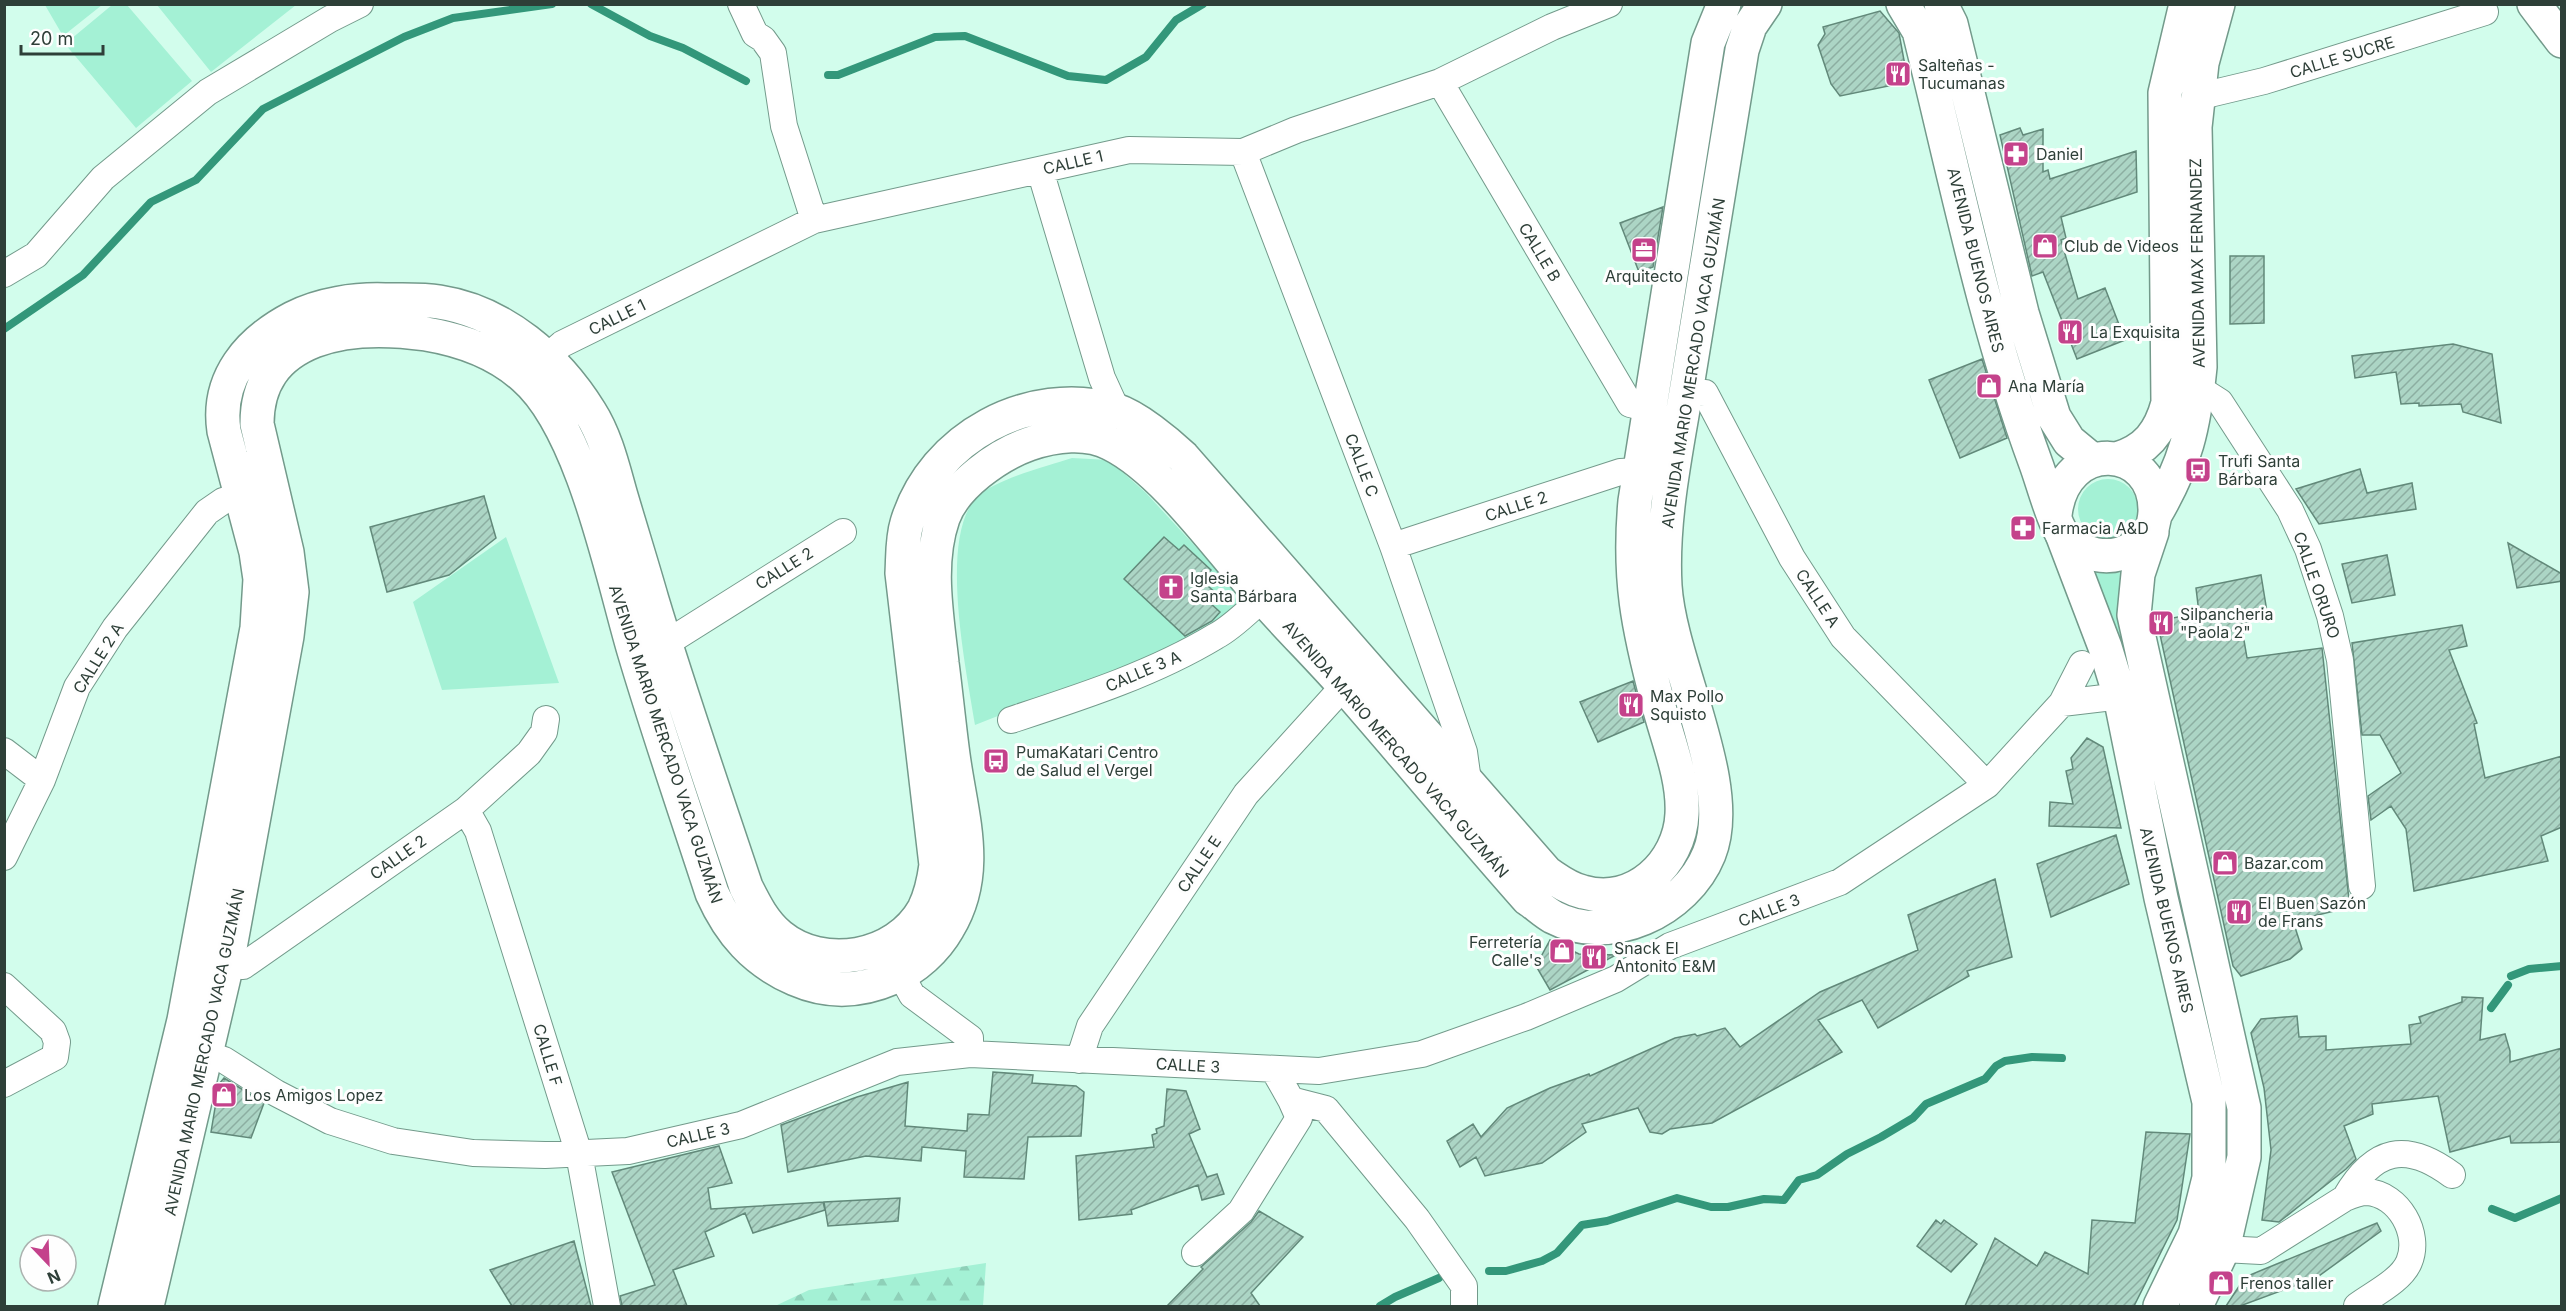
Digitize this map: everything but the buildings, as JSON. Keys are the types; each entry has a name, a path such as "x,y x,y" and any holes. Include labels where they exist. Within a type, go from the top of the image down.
{"main road":[{"name":"AVENIDA MARIO MERCADO VACA GUZMÁN","path":"147,1306 192,1050 257,627 260,579 251,527 222,414 230,375 244,354 269,332 295,317 323,308 365,300 440,302 472,310 506,326 536,367 591,414 608,451 650,649 712,893 725,920 742,945 776,970 809,985 837,990 861,988 901,975 941,940 957,913 965,887 969,859 953,757 935,599 929,509 938,465 960,443 1005,417 1033,408 1077,405 1117,411 1165,440 1183,457 1356,675 1443,802 1528,898 1554,917 1578,925 1614,927 1637,921 1657,873 1674,850 1681,830 1682,810 1679,785 1641,638 1633,591 1630,549 1640,471 1708,43 1724,4"},
{"name":"AVENIDA MARIO MERCADO VACA GUZMÁN","path":"650,649 757,909 779,935 796,946 817,954 841,957 862,954 884,946 910,927 923,910 932,890 936,865 902,573 906,525 1000,457 1020,448 1059,437 1090,436 1109,442 1151,471 1263,598 1356,675 1468,781 1547,873 1567,886 1600,895 1627,891 1647,899 1676,900 1702,869 1710,853 1717,816 1712,775 1675,645 1665,588 1665,554 1673,476 1742,50 1750,26 1766,4"},
{"name":"AVENIDA BUENOS AIRES","path":"1903,4 1919,31 1991,326 2059,524 2106,647 2135,695 2244,1108 2244,1157 2223,1249 2196,1306"},
{"name":"AVENIDA BUENOS AIRES","path":"1941,4 1951,24 2022,313 2054,417 2069,441 2105,459"},
{"name":"AVENIDA MAX FERNANDEZ","path":"2105,459 2146,445 2164,419 2169,403 2165,93 2186,4"},
{"name":"AVENIDA MAX FERNANDEZ","path":"2153,523 2174,483 2192,432 2198,388 2200,367 2195,127 2202,63 2218,4"},
{"path":"2534,4 2562,41"},
{"path":"2165,93 2197,97"},
{"name":"AVENIDA MARIO MERCADO VACA GUZMÁN","path":"115,1306 192,1050 226,964 267,732 287,636 292,592 287,552 257,424 257,402 262,384 297,348 327,336 370,331 407,331 448,338 536,367"},
{"path":"1109,442 1117,411"},
{"path":"2105,459 2139,470 2150,483 2155,499 2153,523 2142,543 2113,556 2098,556 2083,551 2059,524 2057,498 2065,480 2072,471 2105,459"},
{"path":"1640,471 1673,476"},
{"path":"242,496 273,488"},
{"name":"AVENIDA BUENOS AIRES","path":"2153,523 2134,594 2135,695 2159,886 2209,1102 2211,1140 2209,1178 2195,1234 2160,1306"},
{"path":"1443,802 1468,781"},
{"path":"884,946 901,975"}],"street":[{"path":"741,4 755,34 763,39 773,52 784,126 814,220"},
{"name":"CALLE 1","path":"536,367 562,344 814,220 1129,150 1243,152 1296,130 1440,82 1552,27 1609,4"},
{"path":"4,274 36,255 103,178 208,92 330,19 359,5"},
{"name":"CALLE SUCRE","path":"2197,97 2264,81 2485,12"},
{"name":"CALLE B","path":"1440,82 1630,404 1651,409"},
{"name":"CALLE C","path":"1243,152 1393,546 1464,752 1468,781"},
{"path":"1041,170 1102,378 1117,411"},
{"name":"CALLE ORURO","path":"2198,388 2220,402 2290,510 2308,549 2330,616 2340,660 2362,886"},
{"name":"CALLE A","path":"1686,392 1705,393 1792,558 1843,637 1988,785"},
{"name":"CALLE 2","path":"1393,546 1620,472 1640,471"},
{"name":"CALLE 2 A","path":"4,857 42,780 78,687 115,628 207,512 223,501 242,496"},
{"name":"CALLE 2","path":"650,649 843,532"},
{"name":"CALLE 3 A","path":"1011,720 1074,700 1163,665 1218,635 1263,598"},
{"name":"CALLE 3","path":"192,1050 224,1060 276,1093 330,1121 393,1141 473,1153 579,1154 628,1151 741,1125 897,1062 970,1054 1319,1071 1422,1054 1527,1017 1616,979 1670,946 1840,882 1988,785 2062,703 2082,663"},
{"name":"CALLE E","path":"1079,1060 1090,1026 1246,794 1356,675"},
{"path":"2062,703 2135,695"},
{"name":"CALLE 2","path":"226,964 243,966 466,810 529,753 544,732 546,719"},
{"path":"4,751 42,780"},
{"name":"CALLE F","path":"466,810 478,831 579,1154 607,1306"},
{"path":"1647,899 1670,946"},
{"path":"901,975 912,995 970,1038 970,1054"},
{"path":"4,986 53,1031 57,1042 55,1057 4,1084"},
{"path":"1195,1253 1241,1211 1299,1118 1274,1070"},
{"path":"1291,1100 1326,1109 1334,1118 1417,1219 1464,1286 1464,1306"},
{"path":"2344,1198 2356,1178 2375,1162 2394,1154 2409,1152 2439,1166 2452,1175"},
{"path":"2223,1249 2261,1251 2344,1198 2366,1192 2386,1199 2406,1219 2413,1248 2402,1274 2357,1306"}],"green space":[{"path":"45,4 102,5 63,36"},
{"path":"112,5 127,5 192,81 136,128 65,44"},
{"path":"157,5 296,5 211,72"},
{"path":"1072,458 1109,460 1146,493 1232,586 1237,604 1227,614 1166,650 975,725 958,606 959,541 966,515 978,496 997,484"},
{"path":"2102,479 2114,479 2125,484 2133,492 2138,509 2136,521 2125,534 2114,539 2102,539 2091,534 2083,526 2078,515 2078,503 2083,492 2091,484"},
{"path":"506,537 559,683 442,690 413,602"},
{"path":"2092,571 2122,573 2120,610 2132,674 2126,675"},
{"path":"986,1263 983,1306 775,1306 809,1290"}],"waterway":[{"path":"4,329 83,275 151,202 196,180 263,109 404,37 453,18 552,4"},
{"path":"591,4 650,36 683,48 746,81"},
{"path":"828,75 838,75 935,37 965,36 1068,76 1106,80 1146,57 1176,20 1203,4"},
{"path":"2511,976 2529,969 2562,966"},
{"path":"2491,1008 2508,985"},
{"path":"1489,1271 1506,1271 1542,1261 1557,1253 1582,1225 1607,1221 1677,1198 1711,1207 1728,1207 1764,1199 1784,1200 1799,1180 1817,1175 1847,1154 1913,1118 1926,1104 1985,1079 1996,1066 2005,1061 2032,1057 2062,1058"},
{"path":"2492,1209 2515,1218 2562,1198"},
{"path":"1380,1306 1439,1278"}],"place":[{"name":"Salteñas - Tucumanas","path":"1898,74"},
{"name":"Daniel","path":"2016,154"},
{"name":"Club de Videos","path":"2045,246"},
{"name":"Arquitecto","path":"1644,250"},
{"name":"La Exquisita","path":"2070,332"},
{"name":"Ana María","path":"1989,386"},
{"name":"Trufi Santa Bárbara","path":"2198,470"},
{"name":"Farmacia A&D","path":"2023,528"},
{"name":"Iglesia Santa Bárbara","path":"1171,587"},
{"name":"Silpancheria \"Paola 2\"","path":"2161,623"},
{"name":"Max Pollo Squisto","path":"1631,705"},
{"name":"PumaKatari Centro de Salud el Vergel","path":"996,761"},
{"name":"Bazar.com","path":"2225,863"},
{"name":"El Buen Sazón de Frans","path":"2239,912"},
{"name":"Ferretería Calle's","path":"1562,951"},
{"name":"Snack El Antonito E&M","path":"1594,957"},
{"name":"Los Amigos Lopez","path":"224,1095"},
{"name":"Frenos taller","path":"2221,1283"}]}
